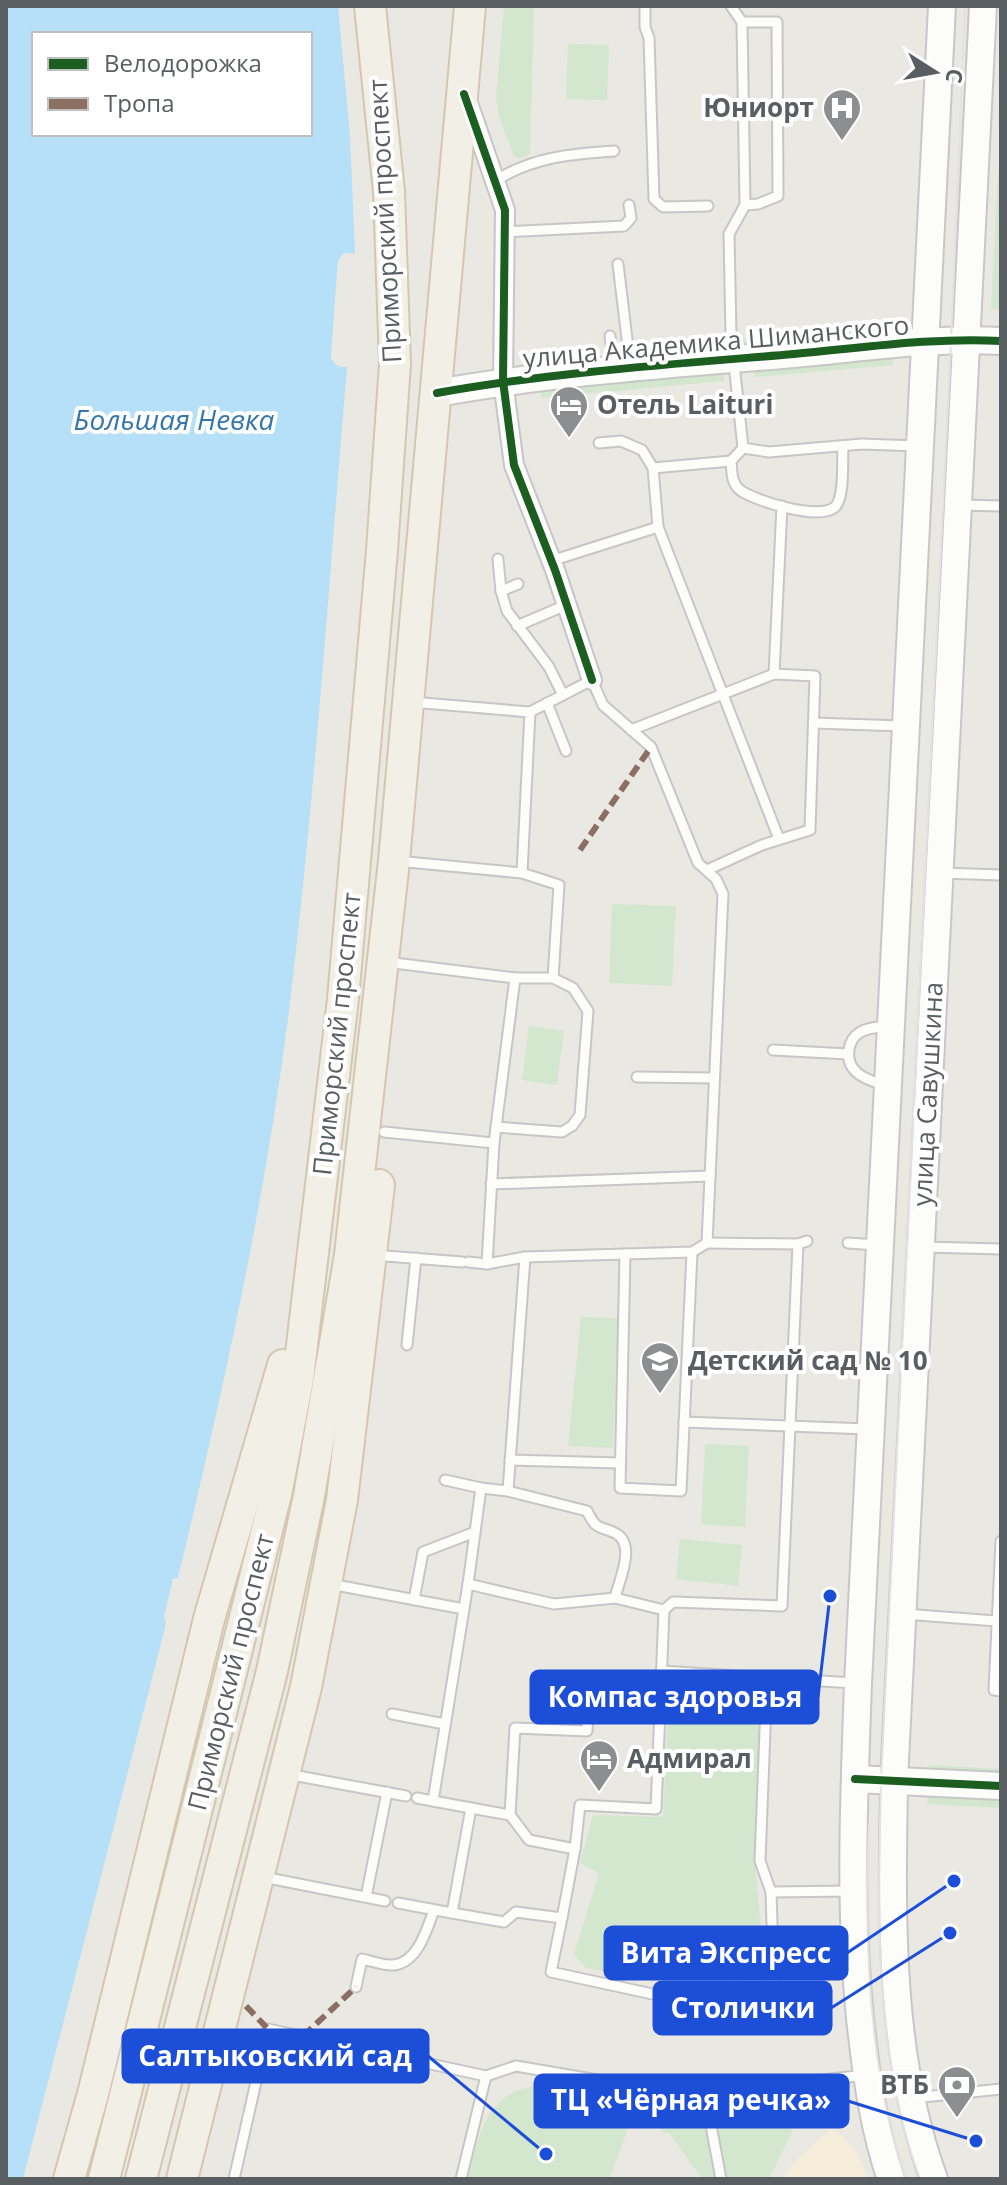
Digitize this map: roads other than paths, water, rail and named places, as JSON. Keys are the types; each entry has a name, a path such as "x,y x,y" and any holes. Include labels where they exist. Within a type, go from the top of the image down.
{"main road":[{"name":"Приморский проспект","path":"104,2179 277,1490 298,1379 312,1266 343,999 381,565 395,364 389,192 370,6"},
{"name":"Приморский проспект","path":"141,2179 171,2053 272,1671 309,1496 350,1255 394,861 470,6"},
{"name":"улица Савушкина","path":"891,2179 882,2153 866,2075 852,1891 858,1684 942,6"},
{"name":"улица Савушкина","path":"934,2179 911,2098 896,1965 892,1890 894,1781 983,6"},
{"name":"улица Академика Шиманского","path":"437,393 503,381 623,369 925,343 1001,341"},
{"path":"182,2179 306,1687 342,1500 388,1092 374,1045"},
{"path":"69,2179 93,2094 209,1619 312,1266"},
{"path":"855,1779 1001,1786"}],"street":[{"name":"Приморский проспект","path":"464,94 505,210 503,381 514,465 592,680"}],"lane":[{"path":"645,6 645,27 649,38 654,199 663,207 708,206"},
{"path":"653,468 731,461 743,448 731,335 729,234 745,205 742,22 731,6"},
{"path":"742,22 777,22 778,196 758,204 745,205"},
{"path":"495,181 510,171 539,160 614,151"},
{"path":"505,232 624,226 631,218 629,205"},
{"path":"618,264 623,369"},
{"path":"610,336 623,369"},
{"path":"599,443 621,441 642,450 653,468 658,527 779,839"},
{"path":"743,448 769,452 843,446 920,446"},
{"path":"731,461 733,482 740,490 794,511 824,512 835,507 841,497 843,446"},
{"path":"957,505 1001,506"},
{"path":"774,674 782,506"},
{"path":"551,568 658,527"},
{"path":"498,559 501,591 507,611 549,667 563,695"},
{"path":"501,591 518,584"},
{"path":"517,626 566,605"},
{"path":"631,730 774,674 815,676 810,830 779,839 707,870"},
{"path":"408,702 530,712 592,680 603,705 651,747 698,863 716,879 723,894 707,1243"},
{"path":"547,703 566,751"},
{"path":"522,873 530,712"},
{"path":"814,723 906,726"},
{"path":"394,861 522,873 559,885 553,978"},
{"path":"939,873 1001,875"},
{"path":"382,961 515,978 553,978 573,988 588,1011 580,1115 572,1126 562,1132 496,1127"},
{"path":"487,1264 494,1143 515,978"},
{"path":"888,1086 869,1081 856,1073 850,1065 848,1054 851,1042 859,1032 891,1025"},
{"path":"716,1047 728,1048"},
{"path":"773,1050 848,1054"},
{"path":"637,1077 714,1078"},
{"path":"384,1132 494,1143"},
{"path":"491,1184 710,1176"},
{"path":"372,1255 487,1264 525,1257 692,1252 707,1243 803,1242 782,1606 673,1602 664,1610 656,1809 580,1805 575,1849 551,1972 657,1995 774,1987 771,1892 760,1861 767,1678"},
{"path":"848,1243 880,1245"},
{"path":"921,1247 1001,1249"},
{"path":"625,1254 620,1488 681,1491 692,1252"},
{"path":"508,1491 525,1257"},
{"path":"407,1345 416,1258"},
{"path":"684,1422 871,1429"},
{"path":"510,1460 620,1463"},
{"path":"445,1480 508,1491 587,1511 601,1530 616,1533 627,1550 615,1598"},
{"path":"433,1801 481,1488"},
{"path":"414,1600 423,1552 475,1532"},
{"path":"1001,1541 994,1690 1001,1691"},
{"path":"326,1583 464,1609"},
{"path":"468,1584 554,1604 615,1598 664,1610"},
{"path":"902,1614 996,1621"},
{"path":"661,1671 858,1684"},
{"path":"575,1849 529,1840 510,1815 515,1728 587,1731 590,1680 661,1683"},
{"path":"392,1714 445,1724"},
{"path":"285,1773 406,1796"},
{"path":"366,1897 387,1792"},
{"path":"417,1798 510,1815"},
{"path":"452,1913 471,1808"},
{"path":"260,1876 385,1901"},
{"path":"771,1892 852,1891"},
{"path":"398,1903 504,1922 516,1912 562,1918"},
{"path":"356,1987 362,1959 394,1965 412,1956 434,1910"},
{"path":"234,2179 268,2029 486,2076 516,2066 650,2089 705,2093 866,2075"},
{"path":"461,2179 486,2076"},
{"path":"911,2098 1001,2089"},
{"path":"705,2093 721,2179"}],"water":[{"name":"Большая Невка","path":"6,6 338,6 350,135 355,254 344,253 338,261 331,358 340,367 347,367 306,850 279,1083 241,1296 211,1437 178,1578 173,1579 164,1618 165,1628 23,2179 6,2179"}],"tram line":[{"path":"920,2179 905,2131 886,2033 880,1932 881,1781 965,6"},
{"path":"869,1824 867,1912 871,2004 883,2094 906,2179"}],"place":[{"name":"Юниорт","path":"842,142"},
{"name":"Отель Laituri","path":"569,439"},
{"name":"Детский сад № 10","path":"660,1395"},
{"name":"Компас здоровья","path":"830,1596"},
{"name":"Адмирал","path":"599,1793"},
{"name":"Вита Экспресс","path":"954,1881"},
{"name":"Столички","path":"950,1933"},
{"name":"ВТБ","path":"957,2119"},
{"name":"ТЦ «Чёрная речка»","path":"976,2141"},
{"name":"Салтыковский сад","path":"546,2154"}]}
